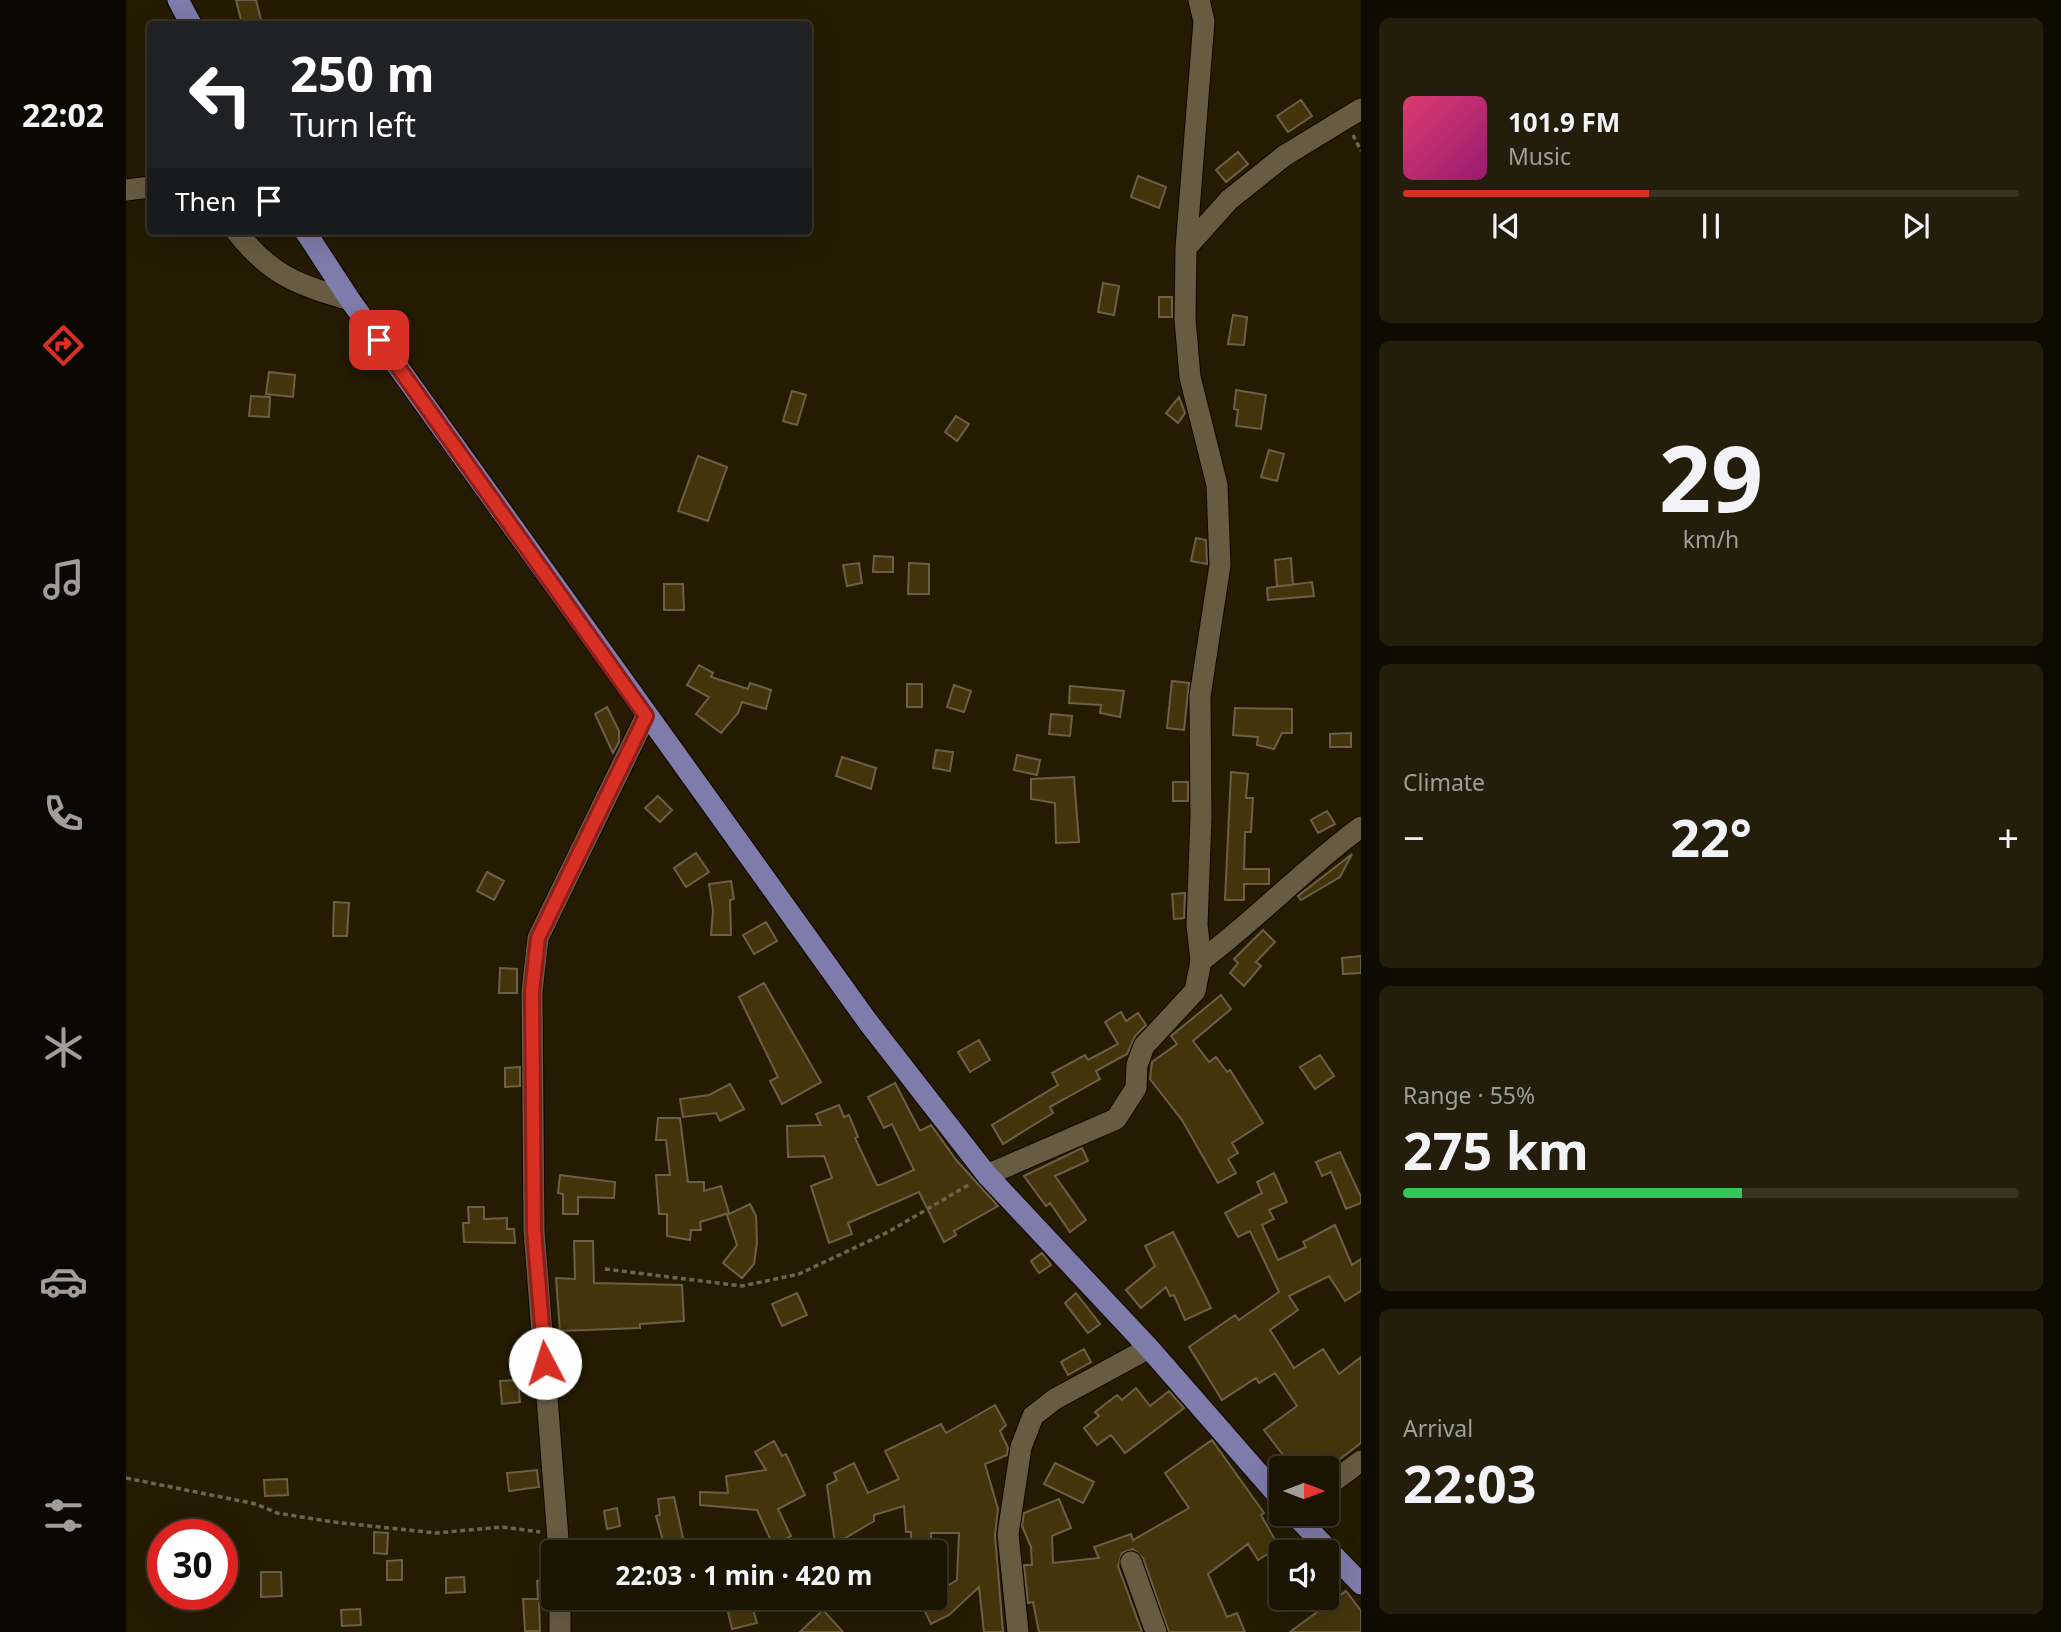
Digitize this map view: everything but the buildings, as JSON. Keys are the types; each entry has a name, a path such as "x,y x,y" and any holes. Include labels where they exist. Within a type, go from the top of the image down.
{"main road":[{"path":"178,0 189,21"},
{"path":"308,235 350,300 646,716 868,1022 987,1175 1149,1348 1269,1486"},
{"path":"1305,1526 1361,1584"}],"street":[{"path":"987,1175 1116,1119 1136,1088 1137,1065 1143,1046 1195,991 1201,961 1198,925 1200,696 1220,565 1217,485 1190,376 1185,319 1186,248 1204,21 1199,0"},
{"path":"1186,248 1229,200 1266,171 1361,109"},
{"path":"126,190 147,187"},
{"path":"240,235 273,271 302,286 350,300"},
{"path":"558,1540 534,1230 532,992 538,938 646,716"},
{"path":"1201,961 1242,930 1331,848 1361,827"},
{"path":"1018,1632 1008,1534 1021,1447 1033,1416 1055,1399 1149,1348"},
{"path":"1339,1477 1361,1461"},
{"path":"1130,1562 1156,1632"},
{"path":"560,1610 560,1632"}],"path":[{"path":"605,1269 742,1286 799,1274 888,1232 987,1175"},
{"path":"126,1478 256,1504 277,1513 334,1522 436,1533 502,1527 539,1532 554,1540"}],"route":[{"path":"379,340 646,716 538,938 532,992 534,1230 545,1363"}]}
